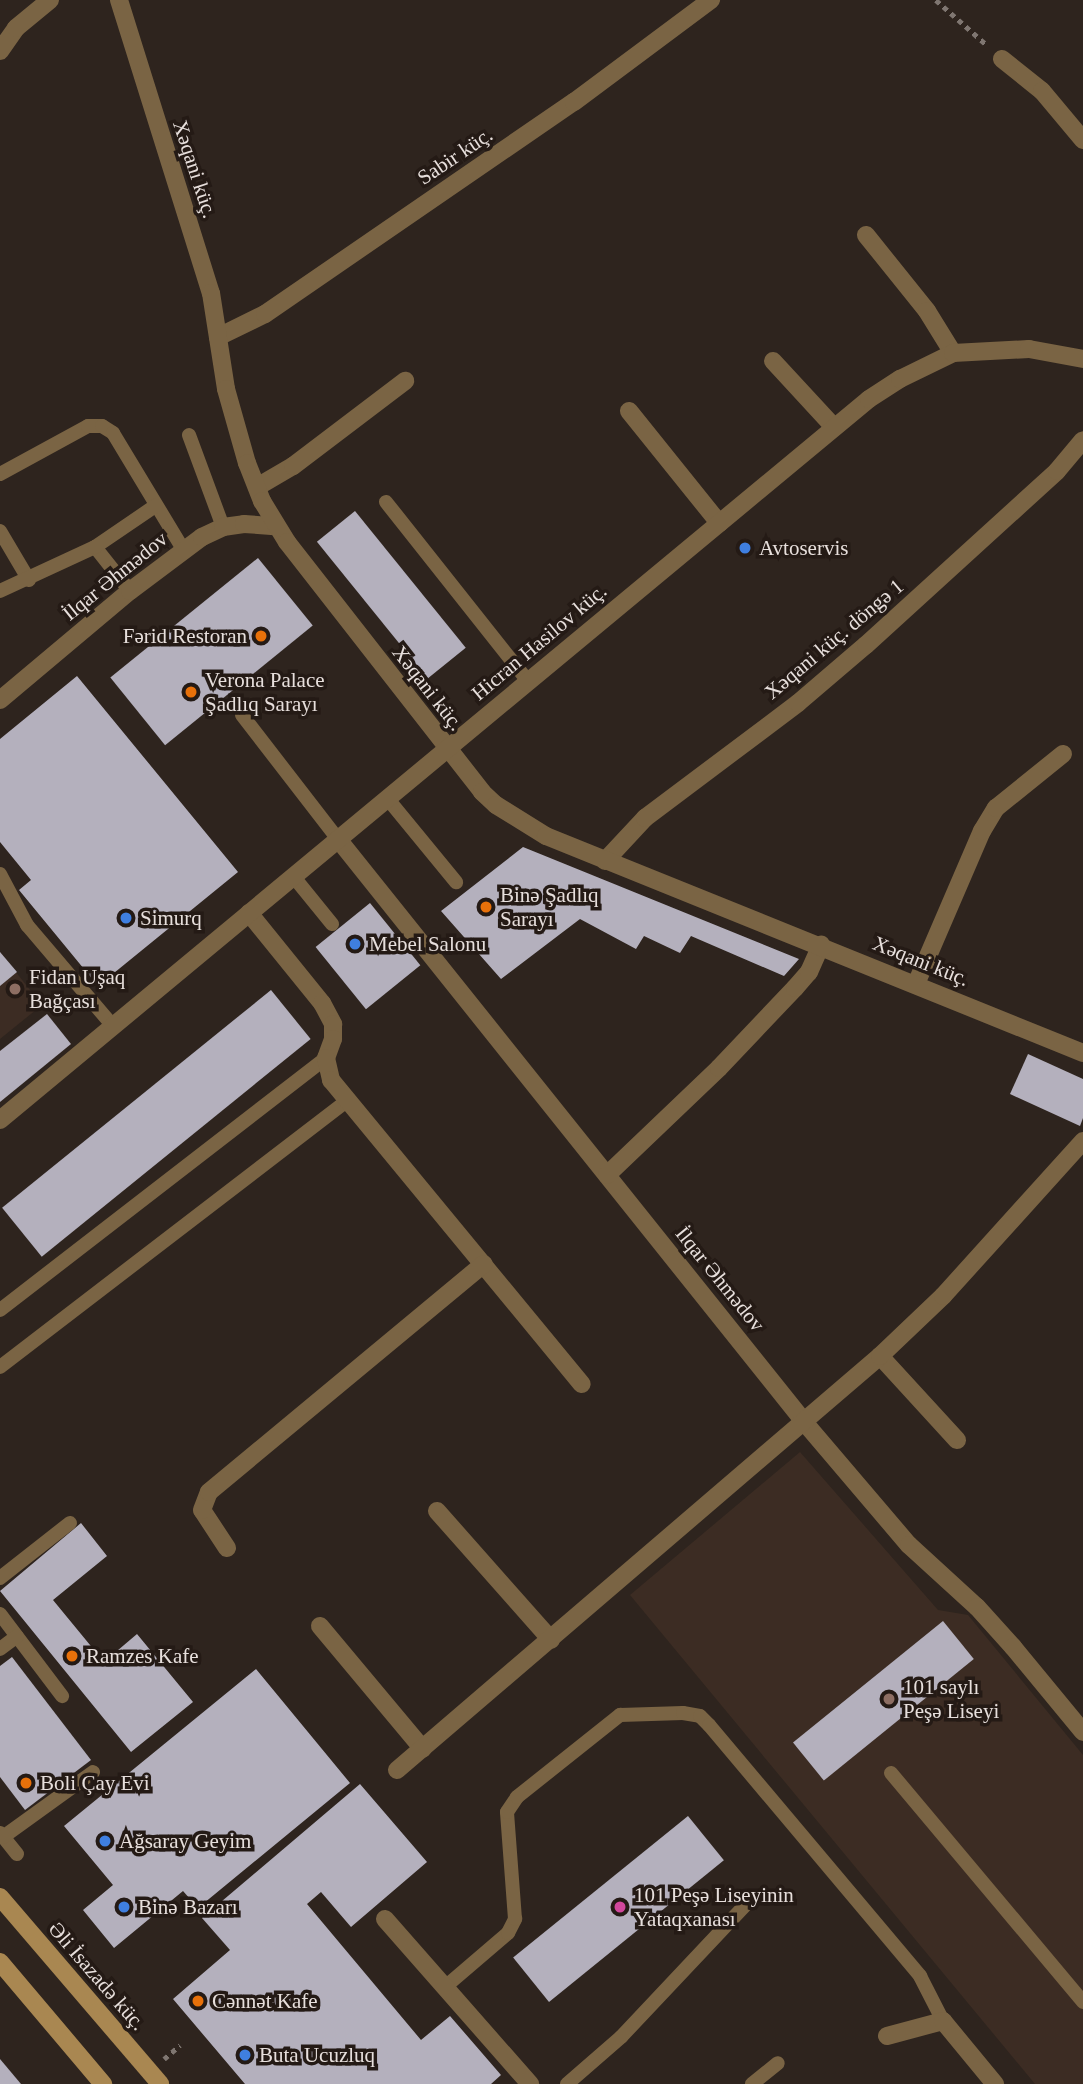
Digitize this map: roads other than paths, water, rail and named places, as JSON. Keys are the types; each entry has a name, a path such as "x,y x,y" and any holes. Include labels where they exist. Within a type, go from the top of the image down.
{"main road":[{"name":"Əli İsazadə küç.","path":"0,1897 160,2084"},
{"path":"0,1962 103,2084"}],"street":[{"path":"0,51 23,20 50,0"},
{"name":"Xəqani küç.","path":"119,0 211,293 226,389 257,487 275,526 446,749 495,806 547,836 605,861 821,945 1083,1053"},
{"name":"Sabir küç.","path":"218,337 239,329 276,306 574,102 711,0"},
{"path":"1002,59 1042,91 1083,140"},
{"path":"866,235 927,311 953,353"},
{"name":"Hicran Hasilov küç.","path":"0,1120 834,427 900,379 953,353 1029,349 1083,359"},
{"path":"773,361 834,427"},
{"path":"257,487 293,467 405,381"},
{"path":"629,411 719,523"},
{"name":"Xəqani küç. döngə 1","path":"605,861 645,818 798,703 866,645 1057,471 1083,440"},
{"name":"İlqar Əhmədov","path":"0,700 183,549 223,527 244,524 275,526"},
{"path":"916,984 982,831 996,808 1063,754"},
{"name":"İlqar Əhmədov","path":"338,839 805,1423 909,1545 977,1607 1004,1637 1083,1732"},
{"path":"249,913 322,1003 333,1024 333,1039 326,1058 331,1080 582,1384"},
{"path":"607,1175 719,1068 795,988 809,972 821,945"},
{"path":"397,1770 880,1356 943,1296 1083,1141"},
{"path":"227,1548 202,1510 209,1492 484,1264"},
{"path":"880,1356 957,1440"},
{"path":"437,1511 551,1640"},
{"path":"320,1626 424,1749"},
{"path":"385,1919 529,2084"},
{"path":"887,2036 943,2021 995,2084"}],"lane":[{"path":"0,474 88,426 102,426 113,433 183,549"},
{"path":"189,435 223,527"},
{"path":"386,502 528,681"},
{"path":"0,591 29,580 95,547 155,506"},
{"path":"0,531 29,580"},
{"path":"95,547 130,591"},
{"path":"242,715 338,839"},
{"path":"387,798 456,882"},
{"path":"0,874 27,925 113,1026"},
{"path":"293,876 332,924"},
{"path":"0,1310 326,1058"},
{"path":"0,1367 346,1101"},
{"path":"0,1578 70,1523"},
{"path":"0,1614 62,1696"},
{"path":"0,1649 17,1636"},
{"path":"445,1987 508,1933 515,1919 508,1812 517,1797 620,1715 683,1713 700,1716 709,1725 920,1976 943,2021"},
{"path":"17,1854 2,1835 93,1772"},
{"path":"891,1773 1083,2002"},
{"path":"567,2084 621,2037 749,1901"},
{"path":"752,2084 778,2063"}],"place":[{"name":"Avtoservis","path":"745,548"},
{"name":"Fərid Restoran","path":"261,636"},
{"name":"Verona Palace Şadlıq Sarayı","path":"191,692"},
{"name":"Binə Şadlıq Sarayı","path":"486,907"},
{"name":"Simurq","path":"126,918"},
{"name":"Mebel Salonu","path":"355,944"},
{"name":"Fidan Uşaq Bağçası","path":"15,989"},
{"name":"Ramzes Kafe","path":"72,1656"},
{"name":"101 saylı Peşə Liseyi","path":"889,1699"},
{"name":"Boli Çay Evi","path":"26,1783"},
{"name":"Ağsaray Geyim","path":"105,1841"},
{"name":"Binə Bazarı","path":"124,1907"},
{"name":"101 Peşə Liseyinin Yataqxanası","path":"620,1907"},
{"name":"Cənnət Kafe","path":"198,2001"},
{"name":"Buta Ucuzluq","path":"245,2055"}]}
